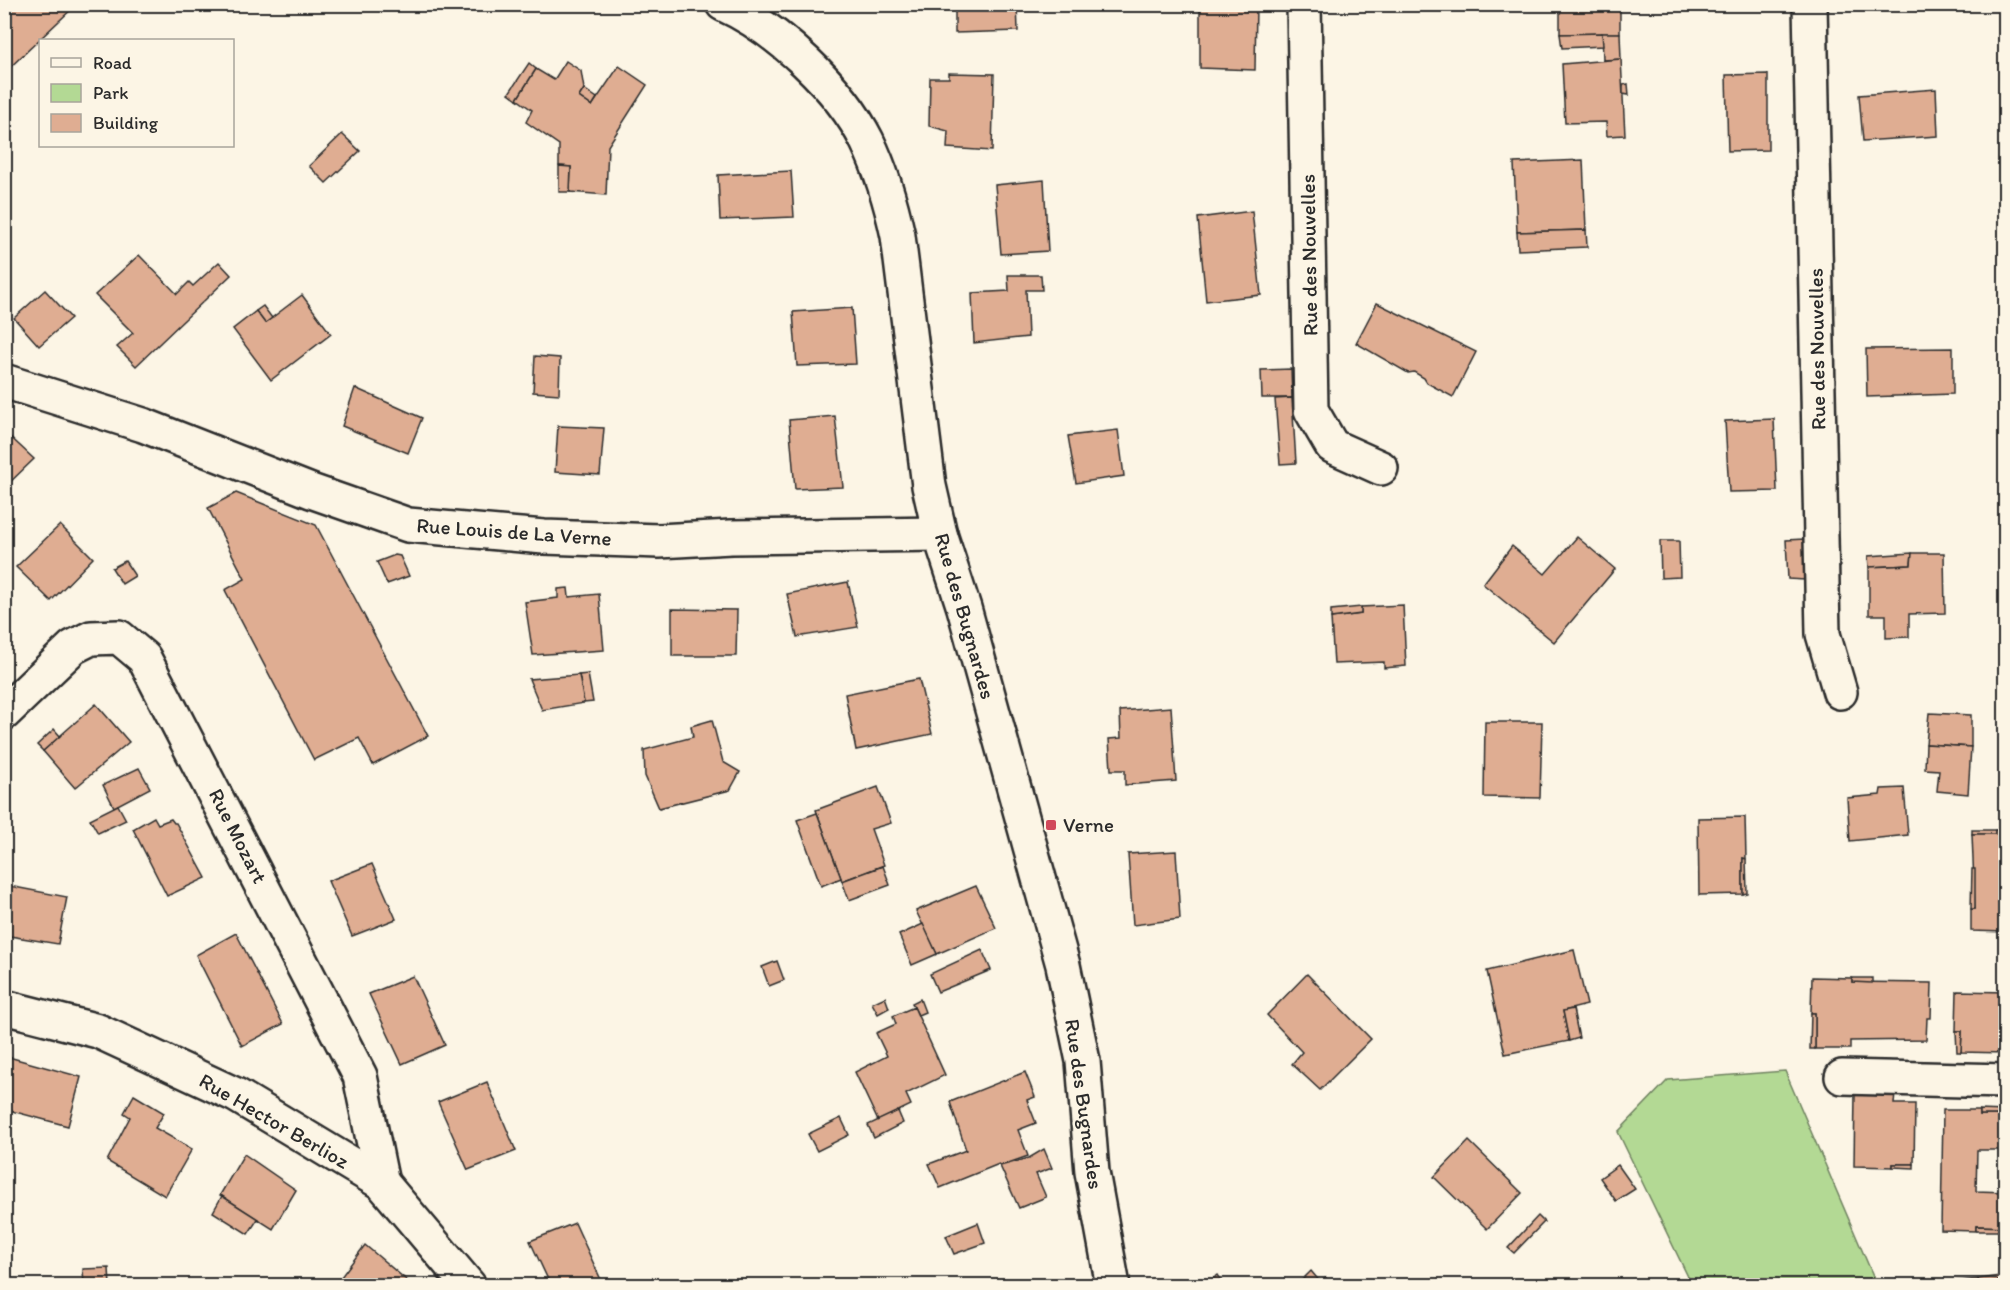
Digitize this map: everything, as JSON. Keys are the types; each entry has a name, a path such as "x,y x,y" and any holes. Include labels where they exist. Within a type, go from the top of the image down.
{"street":[{"name":"Rue des Bugnardes","path":"723,4 766,30 795,52 820,77 865,138 881,172 898,236 929,486 940,534 964,608 1062,965 1083,1061 1092,1172 1113,1286"},
{"name":"Rue des Nouvelles","path":"1304,4 1311,410 1332,446 1381,468"},
{"name":"Rue des Nouvelles","path":"1810,4 1823,634 1840,692"},
{"name":"Rue Louis de La Verne","path":"4,381 143,424 311,491 408,525 544,537 659,541 731,537 940,534"},
{"name":"Rue Mozart","path":"4,713 73,647 91,638 119,637 144,658 360,1076 382,1183"},
{"name":"Rue Hector Berlioz","path":"4,1007 98,1031 236,1095 382,1183 469,1286"},
{"path":"1842,1077 2006,1081"}],"green space":[{"path":"1785,1071 1877,1285 1692,1285 1618,1132 1668,1080"}],"building":[{"path":"4,4 77,4 39,39 4,73"},
{"path":"955,4 1017,4 1018,31 955,33"},
{"path":"1200,4 1256,4 1255,70 1200,68"},
{"path":"1620,4 1620,33 1560,34 1560,5"},
{"path":"1602,33 1620,33 1621,59 1603,60"},
{"path":"1602,33 1603,46 1562,48 1560,34"},
{"path":"1621,59 1625,135 1607,136 1606,122 1565,123 1562,64"},
{"path":"566,61 581,71 584,89 579,97 592,106 619,66 647,85 608,146 606,195 570,192 571,167 559,166 559,145 526,122 532,110 517,99 536,69 554,80"},
{"path":"529,63 536,69 517,99 509,93"},
{"path":"949,73 994,74 992,151 947,148 948,131 929,126 930,78 949,78"},
{"path":"1768,74 1768,150 1728,151 1726,75"},
{"path":"1628,84 1629,95 1623,94 1623,85"},
{"path":"584,89 597,98 592,106 579,97"},
{"path":"1936,89 1938,136 1863,141 1859,95"},
{"path":"2004,104 2006,104 2006,193 2002,193"},
{"path":"342,134 360,151 326,183 309,166"},
{"path":"1583,160 1586,230 1517,232 1514,163"},
{"path":"559,166 571,167 570,192 559,192"},
{"path":"791,171 794,217 720,220 718,175"},
{"path":"1044,180 1048,251 1001,254 995,185"},
{"path":"1252,211 1261,295 1206,301 1198,218"},
{"path":"1586,230 1587,247 1518,250 1517,232"},
{"path":"139,255 177,294 189,282 193,286 219,262 231,275 136,366 117,347 133,333 95,295"},
{"path":"1008,275 1041,275 1042,290 1026,290 1028,337 974,343 972,293 1009,291"},
{"path":"45,290 71,318 39,346 14,318"},
{"path":"302,295 331,334 271,380 233,329 256,311 265,323"},
{"path":"1377,303 1476,352 1453,397 1427,383 1424,378 1414,372 1408,373 1356,343"},
{"path":"263,306 272,318 265,323 256,311"},
{"path":"852,308 856,364 797,366 793,312"},
{"path":"1953,348 1953,394 1867,397 1866,349"},
{"path":"535,356 560,358 559,394 533,392"},
{"path":"1291,369 1292,398 1262,398 1261,370"},
{"path":"355,388 422,418 408,453 342,426"},
{"path":"1292,398 1296,463 1280,464 1275,399"},
{"path":"835,416 843,487 795,489 789,420"},
{"path":"1774,419 1777,491 1729,492 1725,421"},
{"path":"558,426 604,428 600,475 555,472"},
{"path":"1118,430 1124,476 1076,483 1068,436"},
{"path":"4,431 34,459 4,488"},
{"path":"236,493 316,525 428,736 373,765 359,738 314,760 225,590 245,579 208,508"},
{"path":"60,525 93,558 51,601 16,567"},
{"path":"1577,537 1615,569 1554,642 1483,584 1512,546 1545,574"},
{"path":"1804,539 1805,580 1788,579 1786,540"},
{"path":"1660,541 1679,541 1680,577 1661,578"},
{"path":"1912,553 1911,565 1869,567 1868,556"},
{"path":"1912,553 1944,553 1945,613 1909,614 1909,637 1886,638 1886,615 1869,615 1869,567 1911,565"},
{"path":"395,555 400,556 409,576 387,584 377,562"},
{"path":"125,561 135,576 122,584 112,568"},
{"path":"848,582 858,627 797,637 787,594"},
{"path":"568,588 569,597 599,594 604,650 533,655 525,602 558,598 558,589"},
{"path":"1403,605 1406,666 1384,668 1384,662 1334,664 1331,618 1361,614 1361,607"},
{"path":"1361,607 1361,614 1331,618 1331,610"},
{"path":"672,609 737,610 736,656 672,656"},
{"path":"588,674 593,702 584,703 579,675"},
{"path":"579,675 584,703 542,710 529,679"},
{"path":"919,679 932,734 856,750 845,694"},
{"path":"96,704 129,742 75,788 43,751"},
{"path":"1171,707 1176,781 1125,785 1125,770 1111,770 1109,739 1121,738 1120,711"},
{"path":"1929,713 1971,715 1971,747 1926,744"},
{"path":"712,720 723,762 740,772 730,790 659,808 645,776 644,750 693,737 691,726"},
{"path":"1485,722 1542,722 1540,798 1484,797"},
{"path":"54,729 60,736 43,751 37,745"},
{"path":"1926,744 1971,747 1968,794 1937,791 1939,770 1925,769"},
{"path":"139,768 150,788 114,807 103,785"},
{"path":"878,787 891,823 871,829 884,865 842,881 816,810"},
{"path":"1904,788 1908,835 1850,841 1847,798 1880,795 1881,789"},
{"path":"118,805 126,820 98,833 90,819"},
{"path":"817,813 841,878 821,886 797,820"},
{"path":"154,817 158,824 171,819 176,823 206,878 167,896 133,829"},
{"path":"1745,817 1746,859 1743,858 1743,894 1699,895 1698,818"},
{"path":"1972,830 1995,830 1995,834 1972,834"},
{"path":"1995,830 2006,830 2006,932 1971,931 1971,909 1975,909 1972,834 1995,834"},
{"path":"1176,851 1180,919 1133,925 1128,854"},
{"path":"1743,858 1746,859 1747,893 1743,894"},
{"path":"372,864 396,919 352,936 328,881"},
{"path":"883,866 890,885 849,900 842,881"},
{"path":"1972,869 1975,869 1975,909 1971,909"},
{"path":"4,885 67,897 58,944 4,935"},
{"path":"976,886 996,928 937,954 916,911"},
{"path":"923,924 937,954 912,965 899,935"},
{"path":"236,933 283,1024 242,1046 196,955"},
{"path":"982,950 991,970 938,992 930,974"},
{"path":"1574,950 1587,1005 1563,1011 1569,1041 1505,1054 1487,971"},
{"path":"777,961 784,980 769,986 762,967"},
{"path":"1307,974 1371,1039 1320,1090 1292,1064 1302,1052 1267,1015"},
{"path":"413,976 445,1045 402,1064 369,994"},
{"path":"1812,977 1852,978 1852,982 1932,983 1931,1018 1927,1018 1926,1040 1850,1041 1850,1049 1815,1049 1815,1013 1811,1013"},
{"path":"1852,978 1872,978 1872,983 1852,982"},
{"path":"1957,991 2006,992 2006,1053 1961,1052 1962,1031 1956,1031"},
{"path":"885,997 889,1008 878,1014 872,1003"},
{"path":"920,999 925,1012 918,1015 912,1003"},
{"path":"914,1007 945,1075 906,1094 911,1105 878,1121 855,1072 887,1056 876,1033 896,1024 893,1016"},
{"path":"1573,1009 1579,1038 1569,1041 1563,1011"},
{"path":"1811,1013 1815,1013 1815,1049 1810,1049"},
{"path":"1956,1031 1962,1031 1961,1052 1957,1052"},
{"path":"5,1056 81,1077 68,1126 4,1109"},
{"path":"1025,1072 1035,1097 1027,1100 1036,1123 1018,1130 1028,1156 1000,1166 999,1164 940,1188 929,1164 966,1150 950,1102"},
{"path":"487,1082 516,1151 468,1170 438,1102"},
{"path":"1855,1094 1895,1094 1894,1104 1915,1104 1914,1164 1893,1164 1893,1167 1854,1166"},
{"path":"134,1095 164,1113 155,1128 192,1149 165,1196 107,1161 130,1117 124,1113"},
{"path":"1943,1110 1979,1110 1979,1115 2006,1115 2006,1150 1977,1150 1976,1191 2006,1192 2006,1227 1976,1226 1976,1231 1941,1230"},
{"path":"1979,1110 2006,1111 2006,1115 1979,1115"},
{"path":"898,1111 903,1123 874,1138 868,1125"},
{"path":"841,1118 849,1135 817,1151 808,1134"},
{"path":"1469,1141 1522,1193 1487,1229 1434,1177"},
{"path":"1044,1149 1052,1168 1036,1174 1046,1197 1019,1208 1000,1166 1029,1158"},
{"path":"244,1154 296,1190 273,1229 220,1195"},
{"path":"1893,1164 1914,1164 1914,1168 1893,1167"},
{"path":"1618,1165 1635,1189 1616,1201 1600,1178"},
{"path":"222,1196 258,1219 248,1234 213,1212"},
{"path":"1538,1216 1544,1222 1514,1253 1508,1248"},
{"path":"575,1223 602,1282 594,1286 551,1286 530,1241"},
{"path":"978,1223 985,1243 954,1254 946,1236"},
{"path":"1976,1226 2006,1227 2006,1231 1976,1231"},
{"path":"365,1245 411,1284 410,1286 335,1285"},
{"path":"109,1268 110,1286 84,1286 83,1269"},
{"path":"1311,1271 1321,1283 1326,1278 1330,1284 1296,1286"},
{"path":"1218,1275 1225,1286 1203,1286"},
{"path":"2006,1275 2006,1280 1979,1283 1978,1279"},
{"path":"1978,1279 1979,1283 2006,1280 2006,1286 1943,1286 1943,1283"}],"place":[{"name":"Verne","path":"1051,825"}]}
